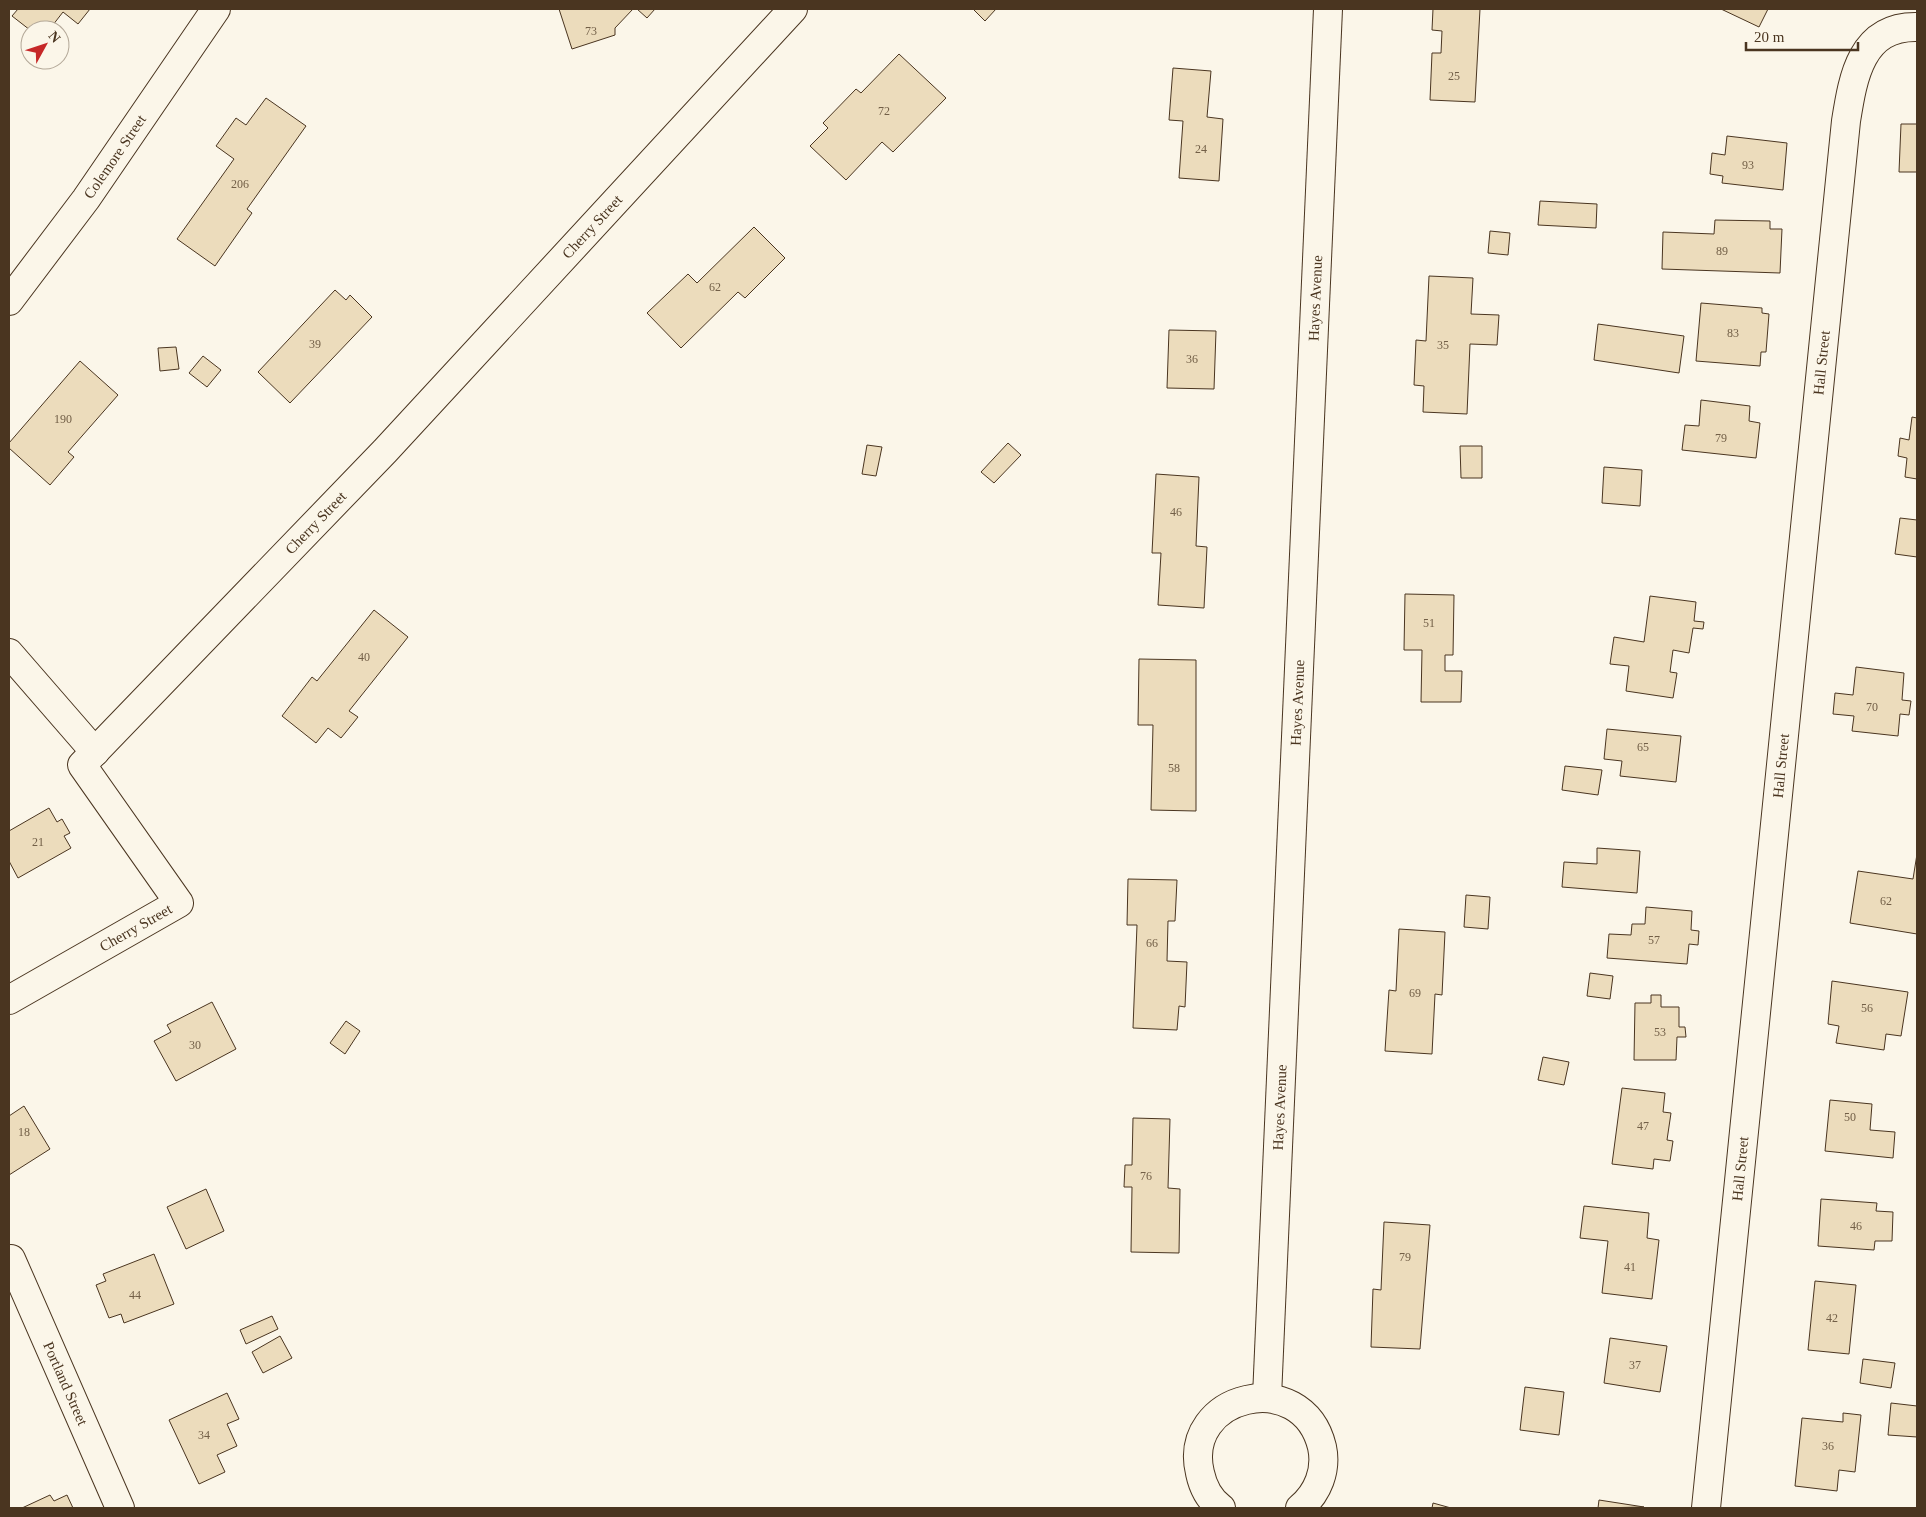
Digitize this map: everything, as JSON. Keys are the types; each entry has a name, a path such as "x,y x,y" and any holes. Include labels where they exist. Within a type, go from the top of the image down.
{"street":[{"name":"Colemore Street","path":"9,301 86,199 216,9"},
{"name":"Cherry Street","path":"9,1000 179,903 82,765 385,451 793,9"},
{"name":"Hayes Avenue","path":"1268,1398 1328,9"},
{"name":"Hall Street","path":"1706,1508 1846,121 1853,83 1861,59 1884,34 1895,29 1917,27"},
{"path":"9,653 95,752"},
{"name":"Portland Street","path":"10,1259 120,1508"},
{"path":"1221,1508 1208,1493 1198,1468 1198,1453 1201,1440 1207,1427 1226,1407 1254,1398 1281,1400 1294,1407 1314,1426 1320,1439 1323,1460 1320,1481 1314,1493 1300,1508"}],"building":[{"path":"18,9 90,9 78,24 63,12 57,20 20,20 20,22 12,16"},
{"path":"559,9 633,9 615,28 615,35 572,49"},
{"path":"637,9 655,9 647,18"},
{"path":"973,9 996,9 985,21"},
{"path":"1433,9 1480,9 1475,102 1430,100 1432,53 1441,53 1442,31 1432,30"},
{"path":"1721,9 1768,9 1759,27"},
{"path":"899,54 946,98 893,152 882,142 846,180 810,146 828,128 823,123 856,89 861,93"},
{"path":"1173,68 1211,71 1207,117 1223,119 1219,181 1179,178 1183,121 1169,120"},
{"path":"266,98 306,126 247,209 252,213 215,266 177,239 234,159 216,146 236,118 246,125"},
{"path":"1901,124 1917,124 1917,172 1899,172"},
{"path":"1727,136 1787,143 1783,190 1722,183 1723,176 1710,174 1712,153 1725,155"},
{"path":"1540,201 1597,204 1596,228 1538,225"},
{"path":"1715,220 1770,221 1770,229 1782,229 1780,273 1662,269 1663,232 1714,234"},
{"path":"754,227 785,258 745,298 738,292 681,348 647,313 688,274 697,283"},
{"path":"1490,231 1510,233 1508,255 1488,253"},
{"path":"1429,276 1473,278 1471,314 1499,315 1497,345 1470,344 1467,414 1423,412 1424,386 1414,385 1416,340 1426,341"},
{"path":"335,290 346,300 350,295 372,317 290,403 258,372"},
{"path":"1701,303 1762,308 1762,313 1769,314 1766,352 1761,352 1760,366 1696,361"},
{"path":"1598,324 1684,336 1679,373 1594,360"},
{"path":"1169,330 1216,331 1214,389 1167,388"},
{"path":"176,347 179,369 160,371 158,348"},
{"path":"203,356 221,370 207,387 189,373"},
{"path":"80,361 118,395 68,452 74,457 50,485 9,448 9,443"},
{"path":"1701,400 1750,406 1749,421 1760,423 1756,458 1682,450 1685,425 1699,426"},
{"path":"1912,417 1917,418 1917,479 1905,477 1907,458 1898,456 1900,438 1909,440"},
{"path":"1008,443 1021,455 994,483 981,472"},
{"path":"867,445 882,447 876,476 862,474"},
{"path":"1460,446 1482,446 1482,478 1461,478"},
{"path":"1604,467 1642,470 1640,506 1602,503"},
{"path":"1156,474 1199,477 1196,546 1207,547 1204,608 1158,605 1161,553 1152,553"},
{"path":"1900,518 1917,520 1917,557 1895,554"},
{"path":"1405,594 1454,595 1453,655 1445,655 1445,671 1462,671 1461,702 1421,702 1422,650 1404,650"},
{"path":"1650,596 1696,602 1694,621 1704,622 1703,629 1693,628 1689,653 1673,650 1670,672 1677,673 1673,698 1626,691 1629,666 1610,664 1614,637 1644,642"},
{"path":"374,610 408,637 349,711 358,717 341,738 328,728 316,743 282,716 312,677 317,681"},
{"path":"1139,659 1196,660 1196,811 1151,810 1153,725 1138,725"},
{"path":"1856,667 1904,673 1902,700 1911,701 1909,715 1900,714 1898,736 1852,731 1854,716 1833,714 1835,693 1853,695"},
{"path":"1607,729 1681,736 1676,782 1620,776 1622,761 1604,759"},
{"path":"1565,766 1602,770 1598,795 1562,790"},
{"path":"49,808 57,822 62,819 70,833 64,836 71,848 18,878 9,861 9,831"},
{"path":"1597,848 1640,851 1637,893 1562,887 1564,862 1597,864"},
{"path":"1917,854 1917,934 1850,923 1858,871 1913,879"},
{"path":"1128,879 1177,880 1175,921 1168,921 1167,961 1187,962 1185,1007 1179,1006 1177,1030 1133,1028 1137,925 1127,925"},
{"path":"1466,895 1490,897 1488,929 1464,927"},
{"path":"1646,907 1692,911 1691,930 1699,931 1698,945 1689,944 1687,964 1607,958 1609,934 1631,935 1632,924 1645,924"},
{"path":"1399,929 1445,932 1442,995 1435,994 1432,1054 1385,1051 1389,990 1396,991"},
{"path":"1590,973 1613,976 1610,999 1587,996"},
{"path":"1832,981 1908,992 1901,1036 1886,1034 1884,1050 1836,1043 1839,1026 1828,1024"},
{"path":"1651,995 1661,995 1661,1007 1679,1007 1679,1027 1685,1027 1686,1037 1677,1037 1676,1060 1634,1060 1635,1003 1651,1003"},
{"path":"212,1002 236,1049 176,1081 154,1041 171,1032 167,1025"},
{"path":"346,1021 360,1031 345,1054 330,1043"},
{"path":"1543,1057 1569,1062 1564,1085 1538,1080"},
{"path":"1622,1088 1665,1093 1663,1112 1671,1113 1667,1140 1673,1141 1670,1161 1654,1159 1653,1169 1612,1164"},
{"path":"1830,1100 1872,1104 1870,1130 1895,1132 1893,1158 1825,1151"},
{"path":"24,1106 50,1149 9,1175 9,1116"},
{"path":"1133,1118 1170,1119 1168,1188 1180,1189 1179,1253 1131,1252 1132,1187 1124,1187 1125,1165 1132,1165"},
{"path":"206,1189 224,1231 186,1249 167,1207"},
{"path":"1821,1199 1877,1203 1876,1211 1893,1212 1892,1241 1875,1241 1874,1250 1818,1246"},
{"path":"1584,1206 1649,1213 1647,1238 1659,1240 1652,1299 1602,1293 1608,1241 1580,1238"},
{"path":"1384,1222 1430,1225 1420,1349 1371,1347 1373,1289 1381,1290"},
{"path":"154,1254 174,1304 124,1323 121,1314 109,1318 96,1285 106,1281 103,1274"},
{"path":"1815,1281 1856,1285 1849,1354 1808,1350"},
{"path":"272,1316 278,1329 246,1344 240,1330"},
{"path":"280,1336 292,1358 263,1373 252,1352"},
{"path":"1610,1338 1667,1346 1660,1392 1604,1383"},
{"path":"1863,1359 1895,1363 1891,1388 1860,1383"},
{"path":"1525,1387 1564,1392 1559,1435 1520,1430"},
{"path":"227,1393 239,1419 227,1424 237,1446 217,1455 225,1472 199,1484 169,1420"},
{"path":"1891,1403 1917,1406 1917,1437 1888,1435"},
{"path":"1843,1413 1861,1415 1855,1472 1839,1470 1837,1491 1795,1486 1802,1418 1843,1422"},
{"path":"50,1495 54,1501 67,1495 73,1508 22,1508"},
{"path":"1599,1500 1644,1507 1598,1508"},
{"path":"1433,1503 1451,1508 1432,1508"}]}
